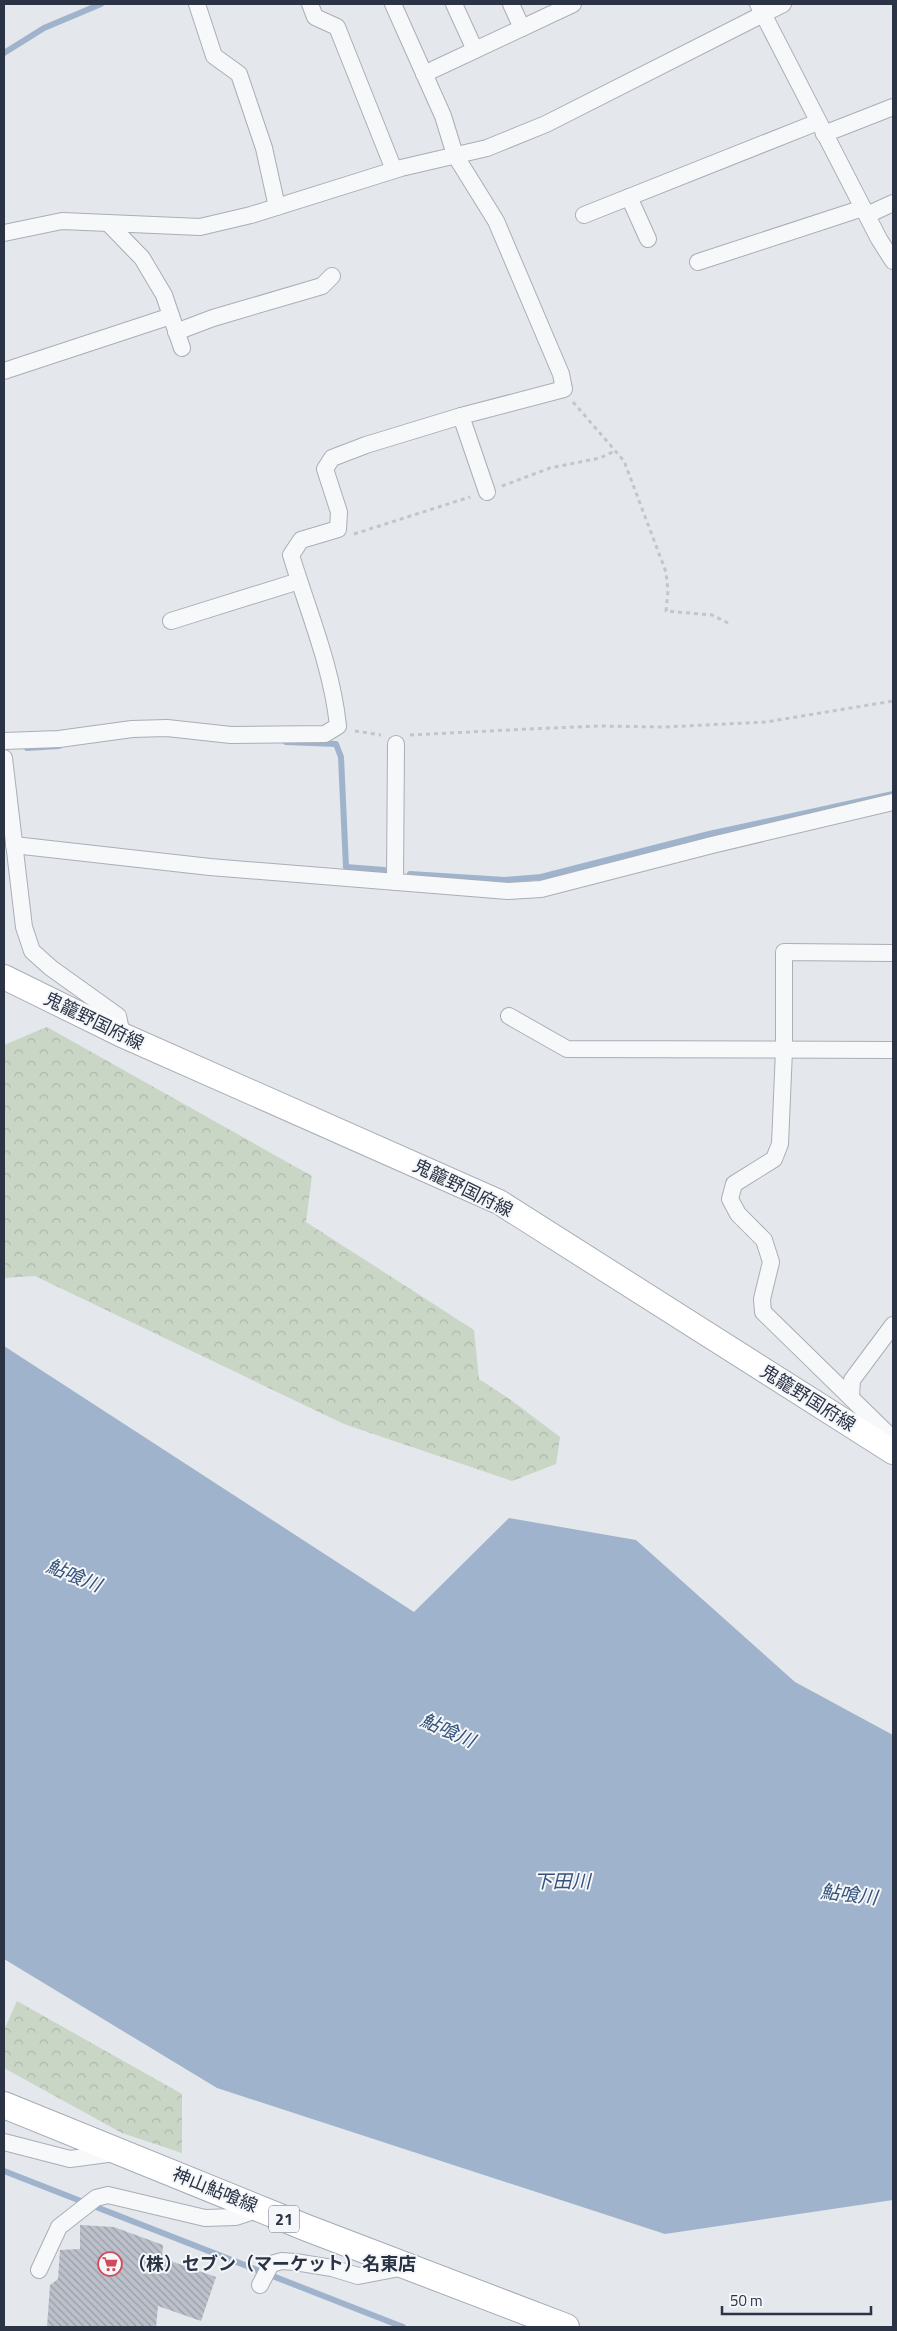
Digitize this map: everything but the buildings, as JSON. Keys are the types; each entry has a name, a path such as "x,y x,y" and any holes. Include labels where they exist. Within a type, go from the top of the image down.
{"main road":[{"name":"鬼籠野国府線","path":"4,977 122,1035 499,1202 893,1452"},
{"name":"神山鮎喰線","path":"4,2105 260,2209 566,2327"}],"street":[{"path":"197,4 214,56 239,74 264,148 276,207"},
{"path":"310,4 315,17 337,27 394,170"},
{"path":"4,741 59,739 132,729 167,728 231,735 325,734 338,726 336,708 319,638 291,555 301,540 338,529 339,512 325,469 332,458 366,445 461,416 564,390 561,374 496,220 455,155 443,116 392,4"},
{"path":"454,4 475,50"},
{"path":"511,4 522,28"},
{"path":"424,74 573,4"},
{"path":"4,233 62,221 200,228 276,207 394,170 487,148 546,124 760,9 783,4"},
{"path":"760,9 865,212 893,261"},
{"path":"584,215 821,128 893,107"},
{"path":"629,197 648,239"},
{"path":"698,262 893,203"},
{"path":"108,224 142,258 164,295 182,348"},
{"path":"4,371 174,324 213,318 322,286 332,276"},
{"path":"461,416 486,492"},
{"path":"171,621 299,582"},
{"path":"396,739 396,882"},
{"path":"4,758 24,928 32,950 51,968 118,1016 122,1035"},
{"path":"14,845 210,867 508,891 541,889 712,845 893,802"},
{"path":"893,953 784,952 784,1050 780,1144 774,1159 734,1184 730,1199 738,1214 764,1240 772,1262 762,1298 763,1312 893,1439"},
{"path":"509,1016 567,1049 893,1050"},
{"path":"851,1398 852,1380 892,1330"},
{"path":"4,2142 70,2159 122,2152"},
{"path":"39,2270 59,2227 96,2198 108,2195 204,2218 236,2217 260,2209"},
{"path":"260,2285 271,2264 282,2261 332,2268 358,2276 410,2266"}],"path":[{"path":"564,390 624,461 666,572 668,591 666,611 712,615 730,624"},
{"path":"338,726 346,730 396,739 529,729 664,727 766,722 893,701"}],"green space":[{"path":"47,1027 312,1176 306,1222 474,1330 479,1379 511,1400 560,1437 556,1464 512,1481 344,1424 35,1276 4,1278 4,1045"},
{"path":"17,2001 182,2094 182,2153 122,2133 4,2068 4,2030"}],"water":[{"name":"下田川","path":"4,1346 414,1612 509,1518 636,1540 795,1682 893,1735 893,2200 665,2234 217,2088 4,1959"}],"waterway":[{"path":"4,53 44,28 101,4"},
{"path":"286,742 336,744 341,757 346,867 384,870"},
{"path":"27,748 59,746"},
{"path":"410,874 505,880 541,877 709,834 893,794"},
{"path":"4,2171 403,2327"}],"place":[{"name":"（株）セブン（マーケット）名東店","path":"110,2264"}],"water label":[{"name":"鮎喰川","path":"74,1575"},
{"name":"鮎喰川","path":"448,1730"},
{"name":"鮎喰川","path":"849,1894"}]}
